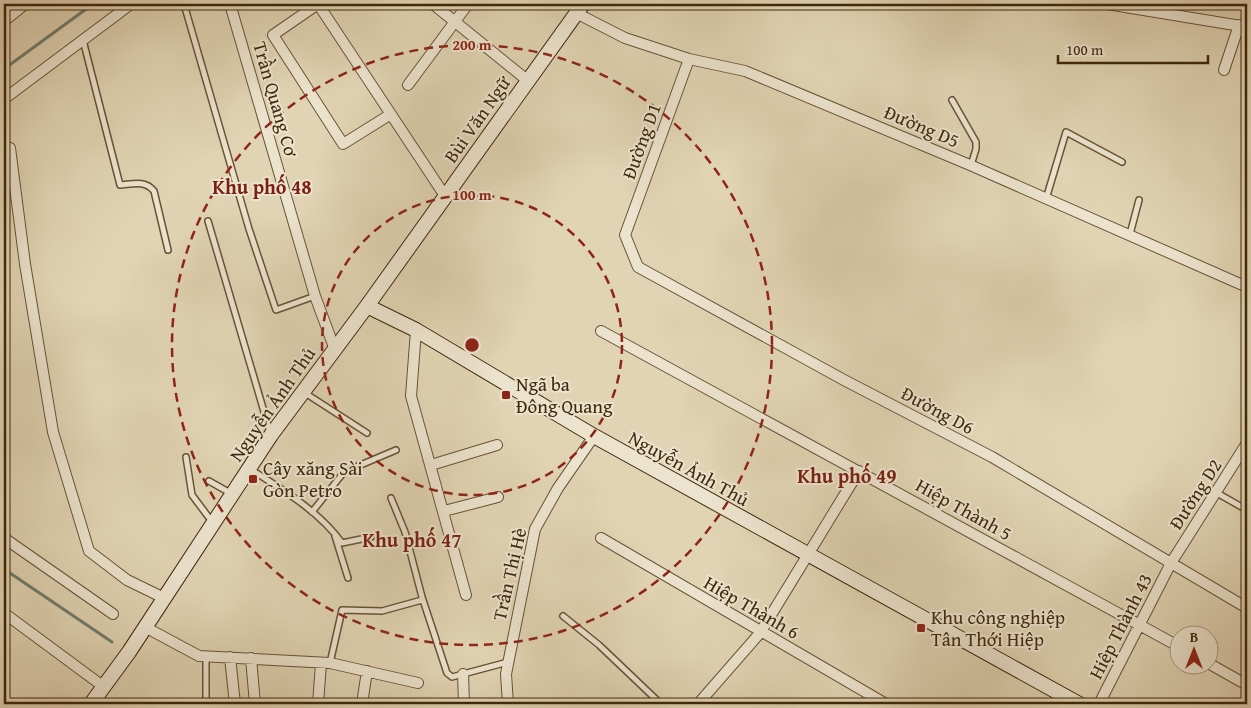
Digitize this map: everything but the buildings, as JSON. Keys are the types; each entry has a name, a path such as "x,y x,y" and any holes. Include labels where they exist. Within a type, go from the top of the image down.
{"main road":[{"name":"Bùi Văn Ngữ","path":"367,306 527,80 581,9"},
{"name":"Nguyễn Ảnh Thủ","path":"91,704 145,628 271,435 334,347 367,306 416,330 594,436 1078,704"}],"street":[{"path":"4,21 25,4"},
{"path":"4,99 131,4"},
{"name":"Trần Quang Cơ","path":"230,4 315,296 334,347"},
{"path":"391,114 343,144 273,35 318,4 446,196"},
{"path":"433,4 527,80"},
{"path":"408,85 468,4"},
{"path":"1107,4 1125,5 1243,26 1224,70"},
{"name":"Đường D5","path":"581,9 625,38 689,59 745,71 970,165 1247,287"},
{"name":"Đường D1","path":"625,236 689,59"},
{"path":"10,148 25,264 53,432 89,551 127,580 164,598"},
{"name":"Đường D6","path":"625,236 638,267 844,380 992,457 1247,608"},
{"path":"416,330 411,396 466,595"},
{"name":"Hiệp Thành 5","path":"601,331 1168,640"},
{"name":"Trần Thị Hè","path":"508,704 508,662 535,529 558,488 594,436"},
{"name":"Đường D2","path":"1171,563 1218,493 1247,444"},
{"path":"430,465 497,445"},
{"path":"698,704 760,633 809,556 859,471"},
{"path":"444,511 498,497"},
{"path":"4,538 113,614"},
{"name":"Hiệp Thành 6","path":"601,538 760,633 886,704"},
{"name":"Hiệp Thành 43","path":"1099,704 1171,563"},
{"path":"4,613 104,687"},
{"path":"145,628 199,656 326,663 418,683"},
{"path":"230,657 235,704"},
{"path":"251,658 255,704"},
{"path":"318,704 326,663"},
{"path":"1218,669 1247,686"},
{"path":"362,704 367,671"},
{"path":"463,674 464,704"}],"lane":[{"path":"184,4 249,229 276,310 315,296"},
{"path":"83,40 120,186 144,183 150,185 154,191 168,250"},
{"path":"952,100 976,142 976,149 970,165"},
{"path":"1046,199 1066,132 1122,162"},
{"path":"1130,234 1139,200"},
{"path":"208,221 271,435"},
{"path":"302,392 367,433"},
{"path":"312,512 344,472 396,450"},
{"path":"186,456 192,495 213,524"},
{"path":"250,468 312,512 333,530 342,543 371,537"},
{"path":"209,481 233,494"},
{"path":"1218,493 1247,510"},
{"path":"391,498 405,532 422,600 447,674 452,678 508,662"},
{"path":"333,530 348,578"},
{"path":"326,663 342,610 382,611 422,600"},
{"path":"563,616 606,651 660,704"},
{"path":"206,656 206,704"}],"waterway":[{"path":"4,69 93,4"},
{"path":"4,569 112,642"}],"place":[{"name":"Ngã ba Đông Quang","path":"506,395"},
{"name":"Cây xăng Sài Gòn Petro","path":"253,479"},
{"name":"Khu công nghiệp Tân Thới Hiệp","path":"921,628"}],"district":[{"name":"Khu phố 48","path":"262,186"},
{"name":"Khu phố 49","path":"847,475"},
{"name":"Khu phố 47","path":"412,539"}]}
